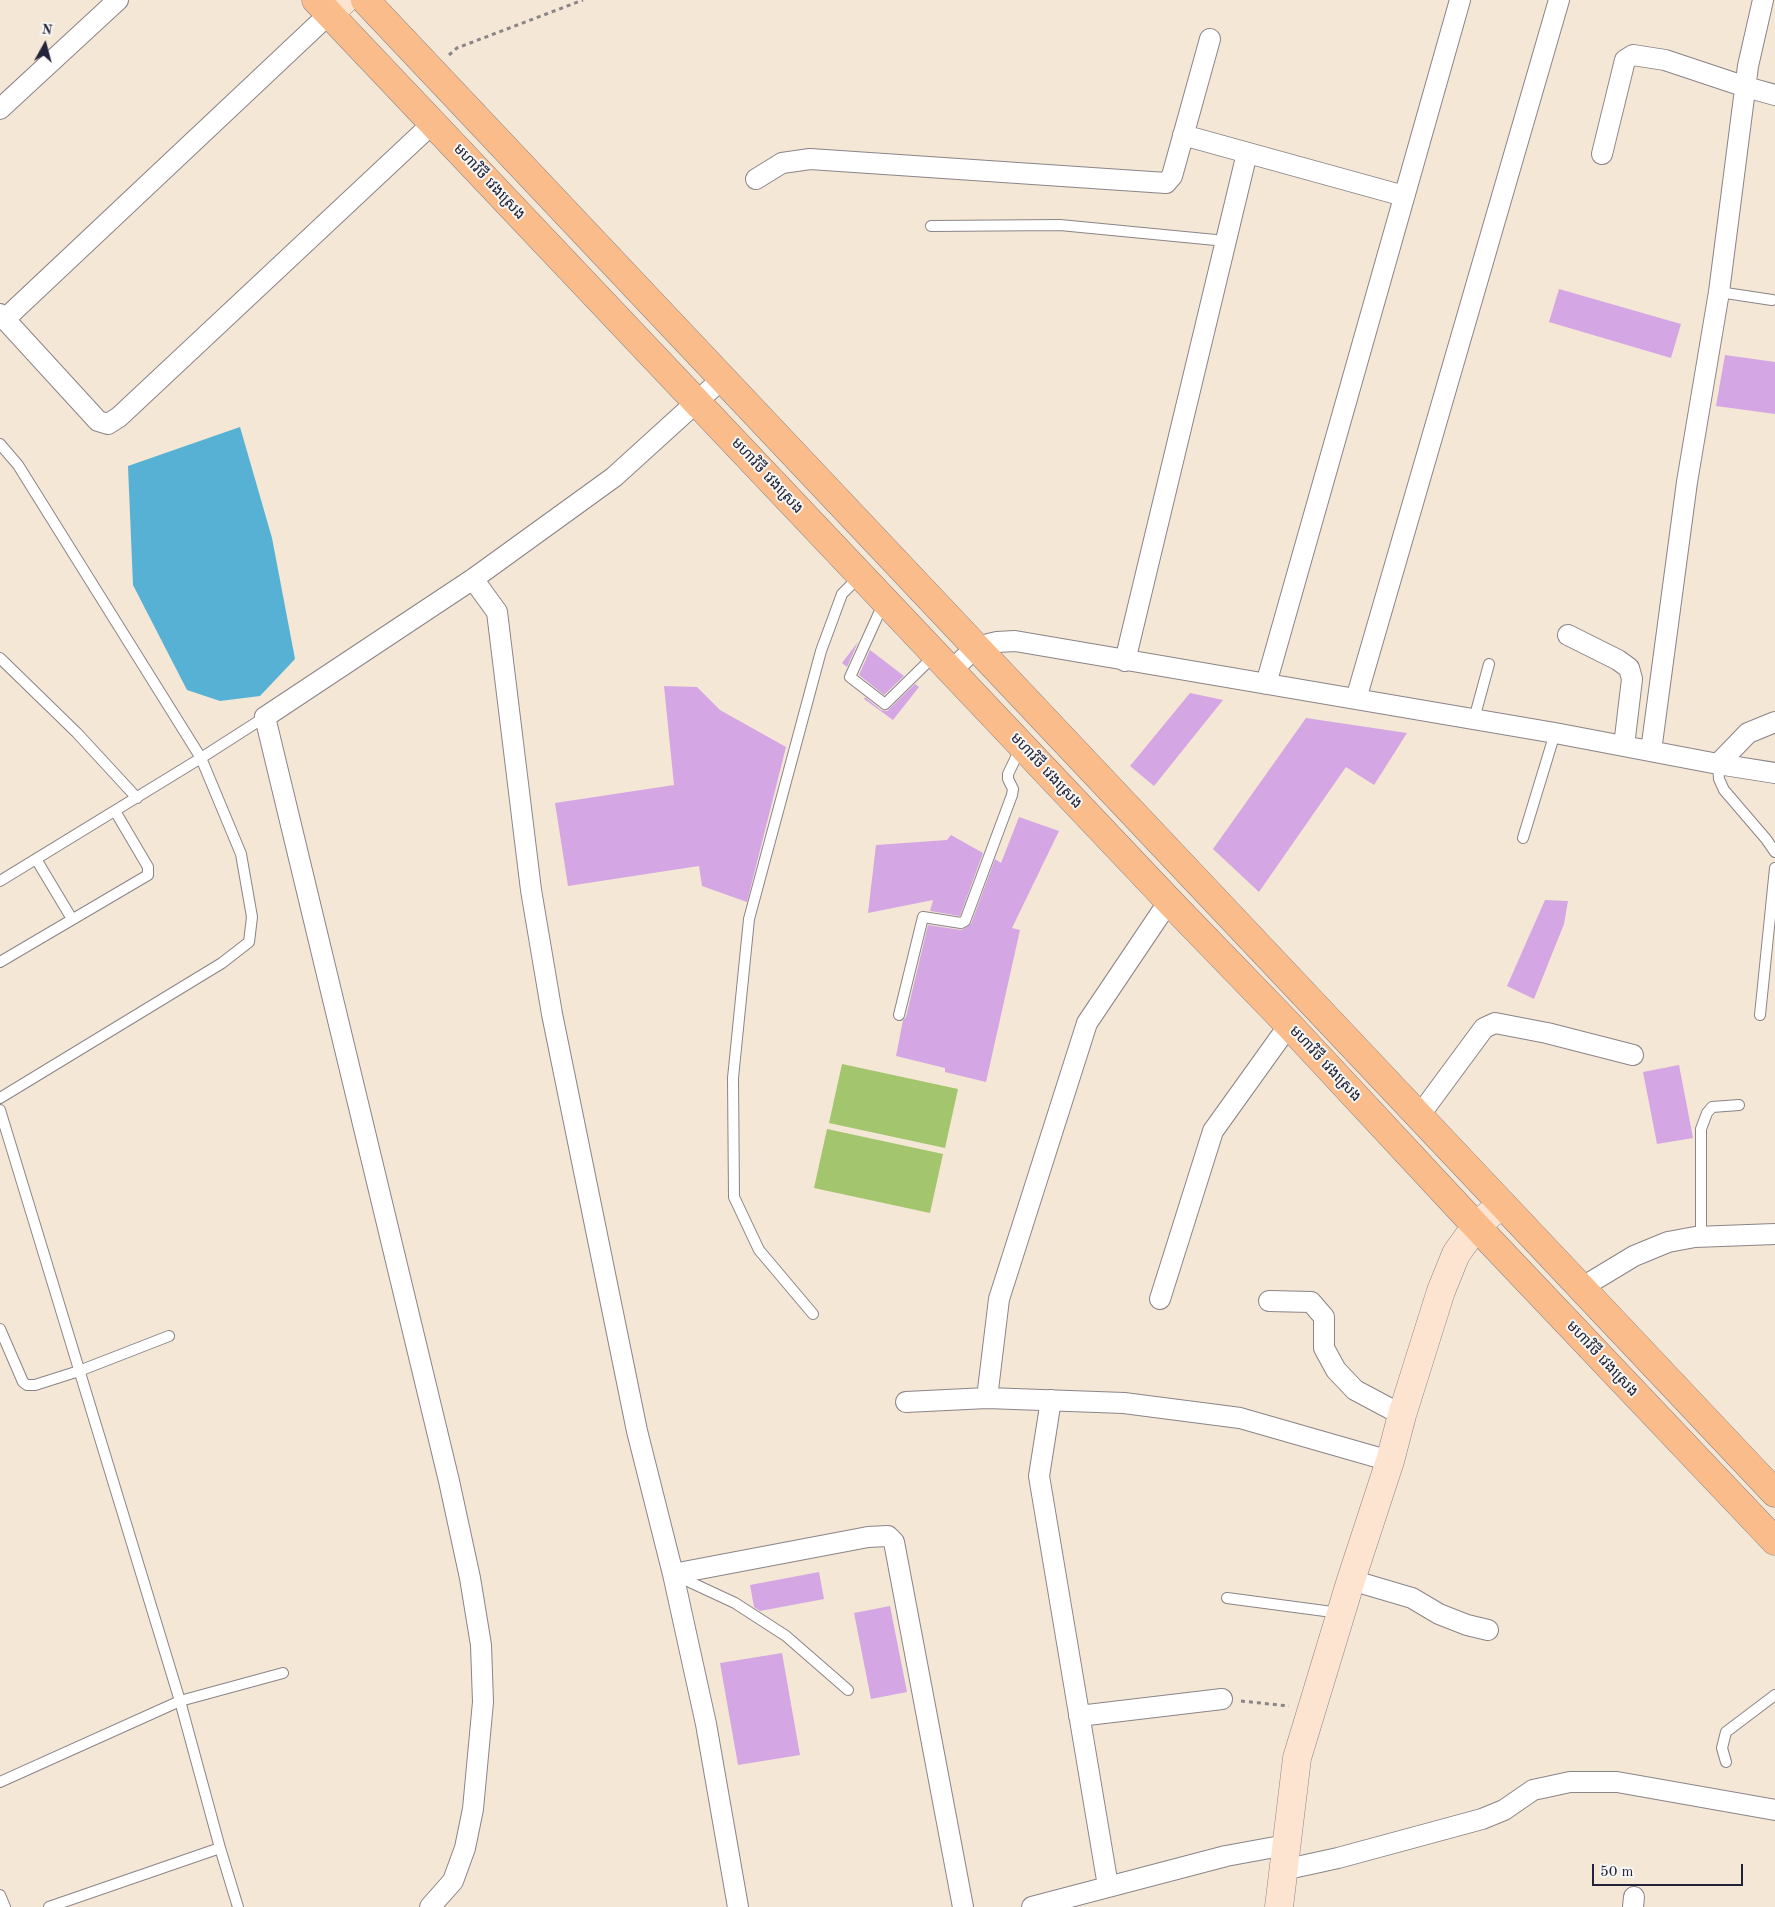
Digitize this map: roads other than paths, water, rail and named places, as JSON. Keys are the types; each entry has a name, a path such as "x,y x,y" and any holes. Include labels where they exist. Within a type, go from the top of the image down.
{"main road":[{"path":"365,0 1775,1493"},
{"name":"មហាវិថី វេងស្រេង","path":"330,4 433,123 1169,901 1289,1024 1476,1226 1775,1541"}],"street":[{"path":"0,109 118,0"},
{"path":"1266,684 1460,0"},
{"path":"1356,700 1559,0"},
{"path":"1651,751 1687,482 1719,292 1748,66 1763,0"},
{"path":"330,4 2,317 98,421 108,424 119,417 433,123"},
{"path":"756,179 782,163 810,159 1166,183 1172,176 1210,40"},
{"path":"1602,154 1625,60 1633,55 1665,60 1775,95"},
{"path":"1183,135 1404,196"},
{"path":"1125,660 1247,153"},
{"path":"430,1907 453,1881 465,1848 473,1809 483,1702 481,1645 470,1578 449,1480 265,717 473,579 614,477 723,378"},
{"path":"473,579 497,612 531,890 552,1014 637,1431 673,1574 706,1724 738,1907"},
{"path":"1568,635 1618,660 1629,668 1632,679 1624,746"},
{"path":"943,663 976,647 997,642 1015,641 1555,733 1775,773"},
{"path":"1718,764 1748,733 1775,722"},
{"path":"987,1398 999,1299 1087,1023 1169,901"},
{"path":"1419,1116 1484,1028 1495,1023 1547,1033 1633,1055"},
{"path":"1160,1299 1213,1131 1289,1024"},
{"path":"1279,1907 1297,1758 1441,1292 1456,1254 1476,1226 1502,1204"},
{"path":"1581,1288 1634,1256 1668,1242 1701,1237 1775,1234"},
{"path":"1269,1302 1311,1302 1324,1316 1324,1348 1336,1370 1355,1390 1402,1415"},
{"path":"906,1402 987,1398 1124,1403 1240,1418 1390,1461"},
{"path":"1051,1400 1039,1476 1108,1886"},
{"path":"673,1574 868,1537 888,1536 894,1542 963,1907"},
{"path":"1351,1580 1412,1598 1439,1614 1467,1625 1488,1630"},
{"path":"1079,1716 1222,1699"},
{"path":"1032,1907 1226,1856 1338,1858 1482,1819 1504,1810 1533,1790 1570,1782 1617,1782 1775,1810"}],"lane":[{"path":"931,226 1060,225 1226,241"},
{"path":"1719,292 1772,300"},
{"path":"0,444 18,465 201,758 241,854 252,917 249,942 222,963 0,1098"},
{"path":"813,1314 760,1250 734,1197 733,1078 749,919 821,651 842,594 861,576"},
{"path":"885,601 850,677 885,704 943,663"},
{"path":"0,658 77,733 137,798"},
{"path":"1474,719 1490,664"},
{"path":"0,881 137,798 265,717"},
{"path":"1523,838 1555,733"},
{"path":"899,1015 922,918 925,916 962,923 965,921 1012,795 1012,784 1008,779 1008,774 1022,746"},
{"path":"1718,764 1719,779 1724,790 1775,852"},
{"path":"0,962 148,875 148,867 115,811"},
{"path":"36,859 72,919"},
{"path":"1760,1014 1775,868"},
{"path":"1701,1237 1701,1129 1707,1113 1712,1107 1739,1105"},
{"path":"0,1110 180,1701 238,1907"},
{"path":"0,1329 23,1382 27,1385 35,1385 79,1371 168,1336"},
{"path":"673,1574 735,1602 786,1636 848,1690"},
{"path":"1227,1598 1341,1614"},
{"path":"0,1782 180,1701 283,1673"},
{"path":"1726,1762 1722,1748 1726,1732 1775,1695"},
{"path":"49,1907 220,1848"},
{"path":"0,1895 6,1907"}],"water":[{"path":"240,427 272,538 295,659 260,696 220,701 187,690 133,585 128,466"}]}
